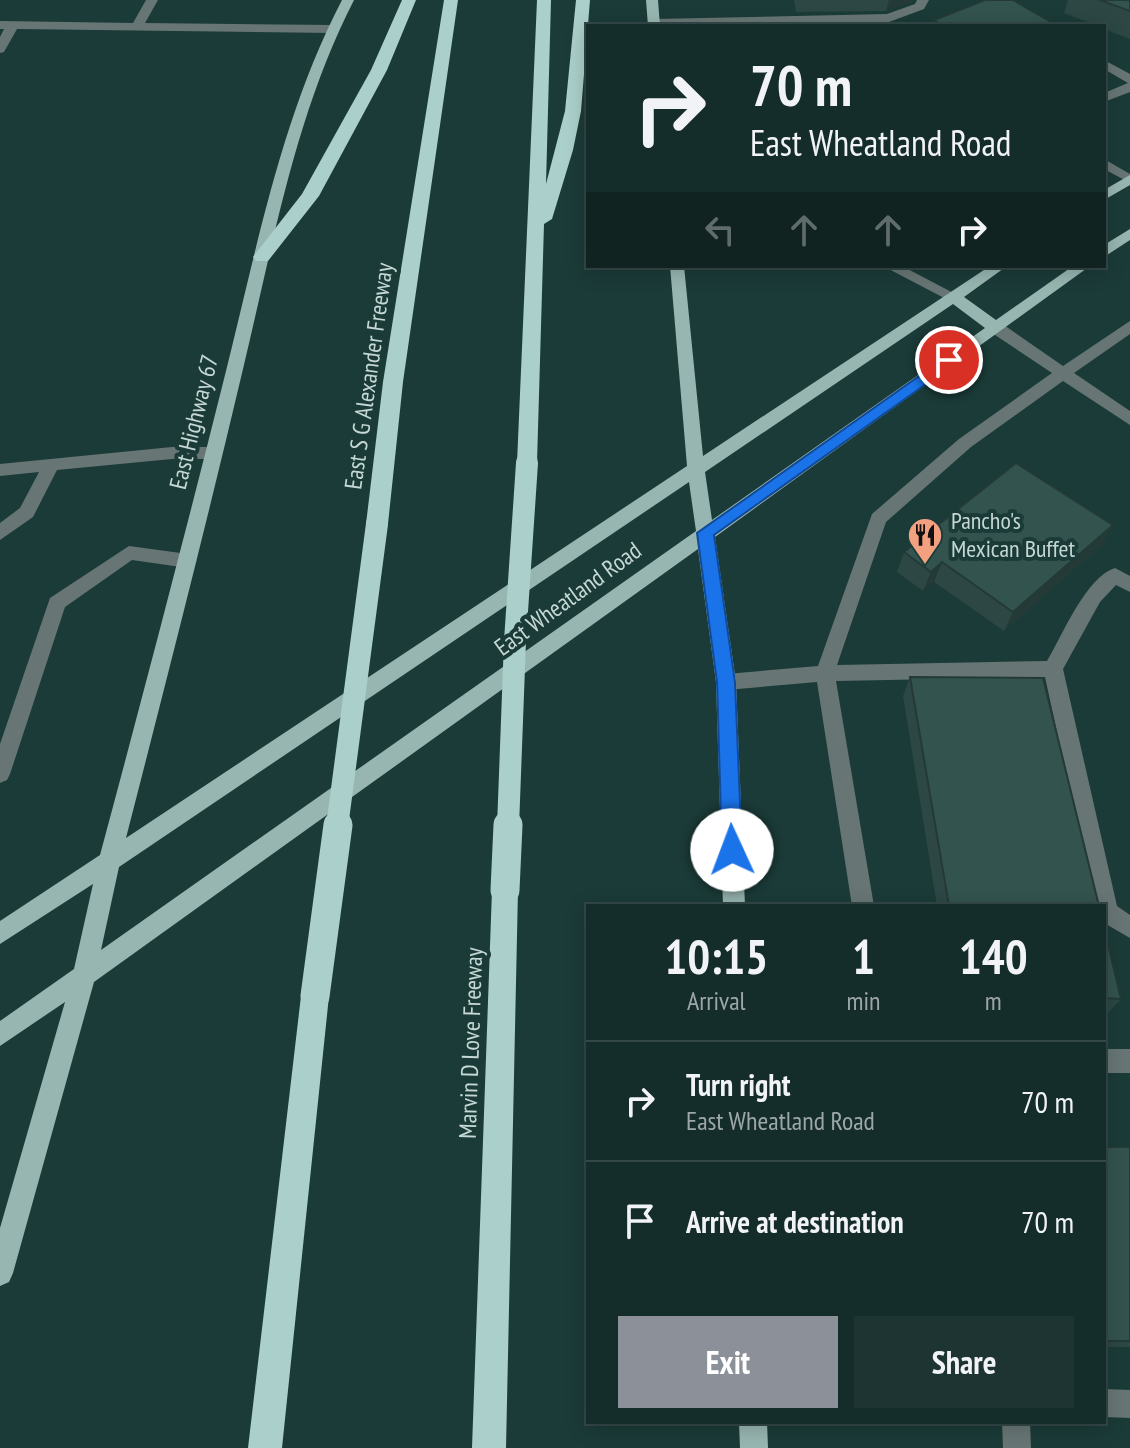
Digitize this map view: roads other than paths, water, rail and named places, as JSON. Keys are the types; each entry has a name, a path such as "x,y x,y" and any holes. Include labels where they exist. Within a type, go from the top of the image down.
{"highway":[{"path":"262,257 310,196 379,70 409,0"},
{"name":"East S G Alexander Freeway","path":"265,1448 315,996 393,382 451,0"},
{"path":"534,248 544,0"},
{"path":"534,248 565,150 573,111 583,0"},
{"name":"Marvin D Love Freeway","path":"489,1448 505,890 515,641 527,463 534,248"}],"main road":[{"name":"East Highway 67","path":"109,862 188,561 292,136 333,29 348,0"},
{"path":"652,0 654,24"},
{"path":"1106,195 1130,179"},
{"path":"1106,251 1130,233"},
{"path":"677,268 696,469 726,682 734,904"},
{"name":"East Wheatland Road","path":"0,934 997,268"},
{"name":"East Wheatland Road","path":"0,1035 1080,268"},
{"path":"953,297 995,327"},
{"path":"0,1273 84,977 109,862"},
{"path":"753,1424 754,1448"}],"street":[{"path":"138,25 152,0"},
{"path":"671,24 757,19 889,18 920,6 923,0"},
{"path":"0,49 6,25 333,29"},
{"path":"1106,65 1130,80"},
{"path":"1106,97 1130,87"},
{"path":"1106,164 1130,179"},
{"path":"894,268 953,297"},
{"path":"863,904 825,673 878,519 965,443 1130,326"},
{"path":"995,327 1130,419"},
{"path":"0,470 172,453 213,453"},
{"path":"0,533 27,512 51,465"},
{"path":"0,774 57,603 129,553 188,561"},
{"path":"1105,904 1053,669 1093,597 1115,575 1130,585"},
{"path":"726,682 825,673 1053,669"},
{"path":"1106,908 1107,912 1130,928"},
{"path":"1106,1061 1130,1061"},
{"path":"1106,1403 1130,1404"},
{"path":"1016,1424 1017,1448"}],"place":[{"name":"Pancho's Mexican Buffet","path":"925,566"}]}
